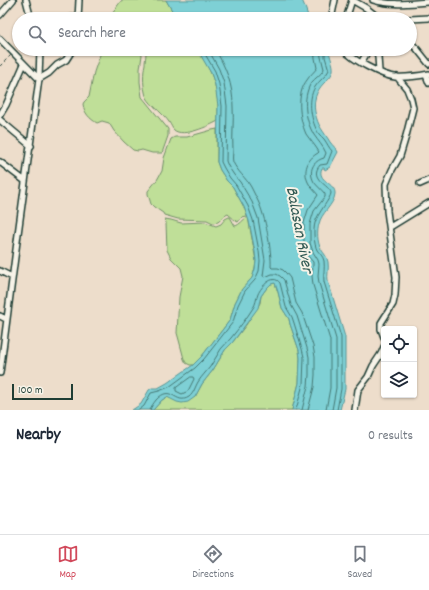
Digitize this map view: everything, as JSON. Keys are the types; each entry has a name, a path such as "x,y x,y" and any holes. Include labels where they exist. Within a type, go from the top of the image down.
{"street":[{"path":"1,12 13,0"},
{"path":"26,0 29,12"},
{"path":"78,0 78,12"},
{"path":"332,12 335,0"},
{"path":"348,12 352,0 366,12"},
{"path":"373,0 382,3 394,4 429,2"},
{"path":"417,19 429,18"},
{"path":"0,39 12,51"},
{"path":"417,49 429,64"},
{"path":"17,56 40,79"},
{"path":"0,373 6,319 40,79 40,56"},
{"path":"40,79 57,65 66,60 69,56"},
{"path":"351,56 361,63 389,76 397,77 428,75 429,84"},
{"path":"361,63 365,56"},
{"path":"378,56 379,71"},
{"path":"0,115 24,64"},
{"path":"381,326 381,323 392,307 395,295 396,277 387,211 386,184 400,156 413,108 412,99 407,89 397,77"},
{"path":"0,120 31,146"},
{"path":"0,162 26,181"},
{"path":"420,184 429,180"},
{"path":"390,227 429,203"},
{"path":"0,271 12,277"},
{"path":"0,316 6,319"},
{"path":"355,410 358,390 368,377 372,366 381,354"}],"path":[{"path":"0,66 12,55"}],"green space":[{"path":"122,0 166,0 173,12 114,12"},
{"path":"100,56 142,56 140,82 142,97 168,129 168,136 162,153 133,150 114,131 109,123 102,121 97,123 90,118 86,113 83,104 89,97 94,72"},
{"path":"146,56 202,56 208,66 214,83 218,100 218,121 190,132 183,133 174,130 147,98 144,85"},
{"path":"217,129 217,162 227,181 233,187 244,207 247,216 242,217 238,222 228,214 218,222 213,223 207,220 178,219 164,215 151,204 148,191 162,171 164,158 171,139 175,137 187,137"},
{"path":"229,217 235,226 248,217 256,261 255,269 252,278 242,289 235,303 230,320 202,356 193,365 190,365 186,363 184,359 177,333 179,297 183,276 181,268 171,258 167,250 165,219 181,223 205,222 216,226 221,224"},
{"path":"275,283 282,308 289,319 299,350 299,383 292,410 153,410 162,400 167,397 195,397 225,350 246,325 260,303 261,296 271,284"}],"water":[{"path":"166,0 302,0 307,12 173,12"},
{"name":"Balasan River","path":"201,56 331,56 333,65 332,72 330,77 321,86 317,93 314,108 319,125 338,152 330,167 325,170 322,168 321,172 324,179 333,187 335,194 332,202 320,220 318,236 321,249 328,260 328,281 345,337 345,389 340,410 292,410 299,383 299,350 289,319 282,308 275,283 271,284 261,296 258,308 225,350 195,397 188,402 182,403 167,397 162,400 153,410 132,410 141,404 149,390 152,388 158,388 167,383 193,365 202,356 230,320 235,303 242,289 252,278 255,269 255,252 249,221 244,207 233,187 220,170 217,162 218,106 215,85 211,73"}]}
